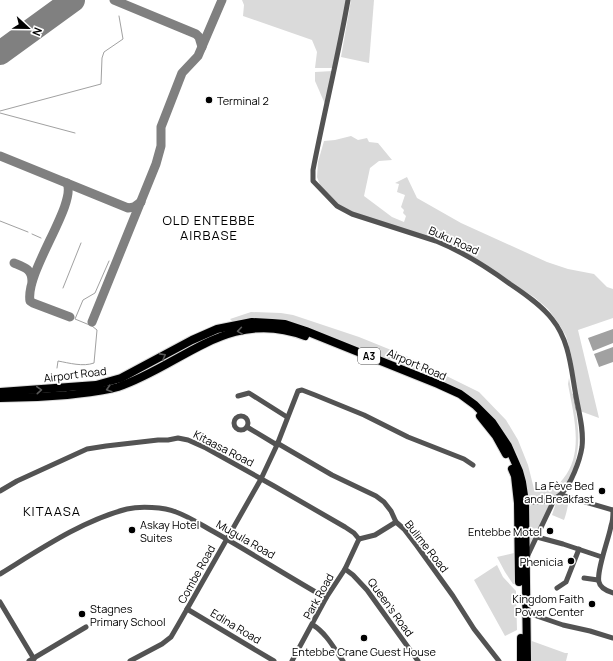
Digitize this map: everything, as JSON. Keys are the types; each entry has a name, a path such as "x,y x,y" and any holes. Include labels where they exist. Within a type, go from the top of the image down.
{"highway":[{"name":"Airport Road","path":"0,392 74,387 102,383 121,378 192,340 216,329 252,322 272,322 285,324 306,331 460,394 475,405 492,422 508,446 519,471 522,502 524,657"},
{"name":"Airport Road","path":"0,398 36,397 97,392 128,382 217,337 228,333 256,329 288,331 300,334 448,393 473,409 492,431 503,447 515,476 522,502"},
{"name":"Airport Road","path":"522,564 526,612 524,657"}],"street":[{"name":"Buku Road","path":"348,0 336,67 314,165 313,181 337,206 352,214 384,226 436,241 482,264 523,293 543,309 552,319 562,334 568,352 582,434 582,449 576,469 561,495"},
{"name":"Combe Road","path":"130,661 162,644 171,637 261,479 298,391 302,390 364,415 408,436 464,459 473,465"},
{"path":"238,396 249,393 287,417"},
{"name":"Bulime Road","path":"247,427 332,475 384,502 391,511 396,522 404,529 417,546 453,596 474,629 499,661"},
{"name":"Kitaasa Road","path":"0,491 17,481 88,449 178,438 188,440 206,448 345,527 354,533 358,539"},
{"path":"522,502 547,500 561,495 613,510 612,525 602,557 598,580 604,589 613,593"},
{"path":"522,564 537,537 555,498"},
{"name":"Mugula Road","path":"0,574 98,519 128,509 157,508 175,511 227,539 326,598"},
{"path":"358,539 375,535 396,522"},
{"path":"537,537 602,557"},
{"name":"Park Road","path":"292,661 313,625 326,598 344,569 358,539"},
{"path":"557,588 566,582 579,549"},
{"name":"Queen's Road","path":"344,569 353,575 367,590 418,661"},
{"path":"584,578 598,580"},
{"path":"0,602 32,660 86,628"},
{"name":"Edina Road","path":"187,609 274,661"},
{"path":"526,612 563,625 613,638"},
{"path":"313,625 326,637 343,661"}],"shaded area":[{"path":"242,0 347,0 335,68 315,68 317,52 312,40 243,16 244,5"},
{"path":"351,0 374,0 369,63 341,57"},
{"path":"333,71 325,104 315,81 315,72"},
{"path":"351,136 358,140 367,138 369,142 378,143 392,160 379,161 370,168 364,196 392,217 404,222 406,216 401,207 405,195 397,192 399,184 395,183 407,177 417,198 461,223 547,262 568,269 594,274 607,287 613,289 613,318 578,330 599,418 580,411 571,354 566,336 548,309 534,297 449,245 346,210 331,199 320,185 317,177 318,162 324,141"},
{"path":"251,312 293,315 359,337 406,356 479,392 506,420 518,440 528,465 534,489 545,490 556,487 570,469 574,457 576,433 568,384 569,378 577,416 578,445 575,464 568,482 564,489 555,496 539,499 528,497 518,456 508,438 491,416 424,374 307,327 279,321 232,321 230,319"},
{"path":"613,329 613,343 593,351 588,338"},
{"path":"613,347 613,362 599,367 594,354"},
{"path":"565,499 569,501 564,520 552,515 556,503"},
{"path":"551,503 530,547 528,508 532,504"},
{"path":"514,553 516,584 513,584 497,557"},
{"path":"497,565 503,577 516,591 517,630 505,636 474,580"},
{"path":"529,640 568,653 566,661 529,661"}],"waterway":[{"path":"0,111 101,84 102,58 104,52 123,39 119,16"},
{"path":"0,113 75,133"},
{"path":"0,221 28,232"},
{"path":"32,234 41,238"},
{"path":"63,288 81,243"},
{"path":"57,368 58,361 81,365 94,363 97,330 92,326 75,319 83,300 95,293 109,261"},
{"path":"573,394 576,410"}],"taxiway":[{"path":"114,0 196,34 199,37 202,47"},
{"path":"92,322 156,164 161,146 161,127 182,73 198,56 222,0"},
{"path":"0,156 128,208 134,207 141,202"},
{"path":"67,183 68,193 65,206 35,273 31,288 30,301 70,317"},
{"path":"14,263 29,271 32,281"}],"runway":[{"path":"0,53 73,0"}],"place":[{"name":"Terminal 2","path":"209,100"},
{"name":"La Fève Bed and Breakfast","path":"602,491"},
{"name":"Askay Hotel Suites","path":"132,530"},
{"name":"Entebbe Motel","path":"550,531"},
{"name":"Phenicia","path":"571,561"},
{"name":"Kingdom Faith Power Center","path":"592,604"},
{"name":"Stagnes Primary School","path":"82,614"},
{"name":"Entebbe Crane Guest House","path":"364,638"}],"district":[{"name":"OLD ENTEBBE AIRBASE","path":"209,228"},
{"name":"KITAASA","path":"52,511"}]}
